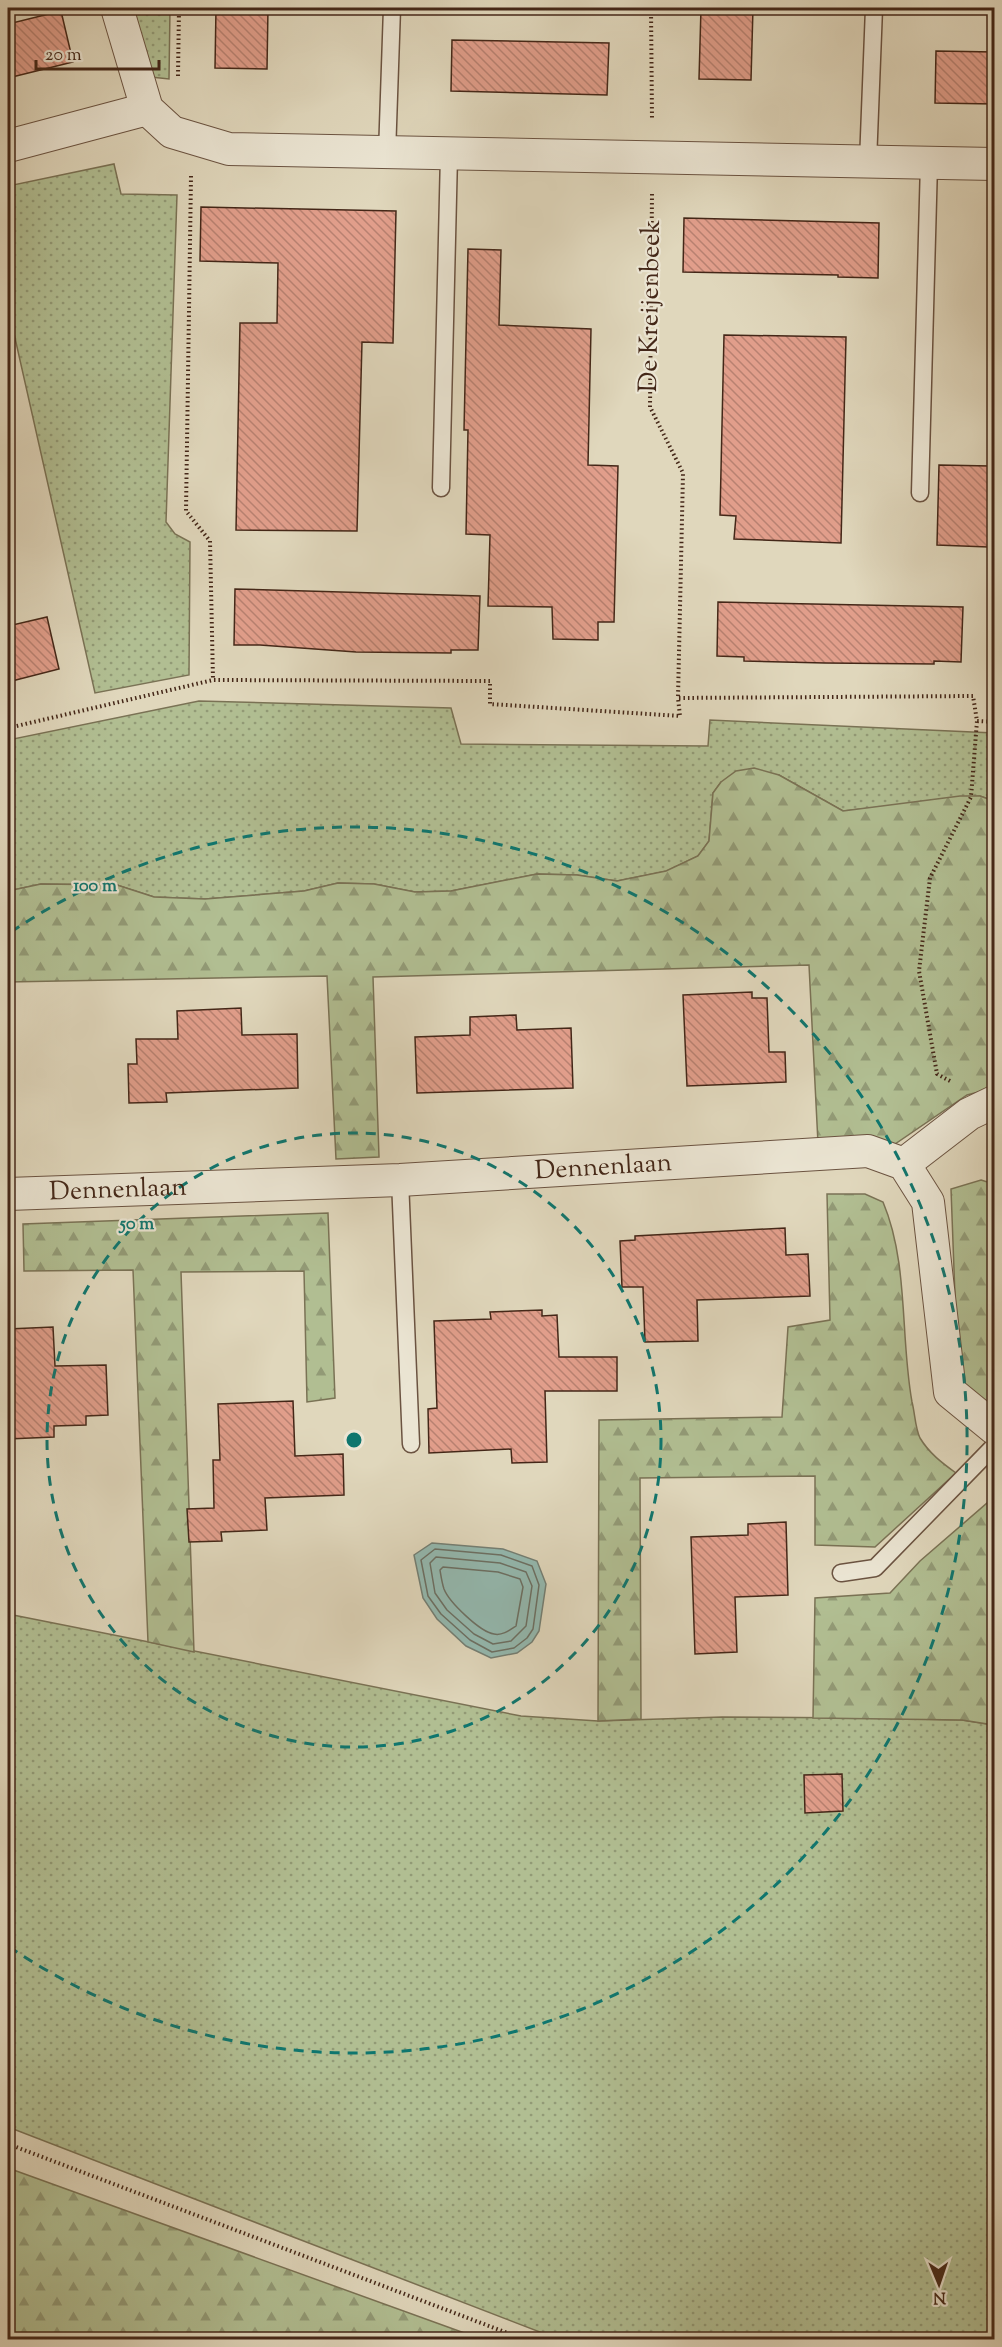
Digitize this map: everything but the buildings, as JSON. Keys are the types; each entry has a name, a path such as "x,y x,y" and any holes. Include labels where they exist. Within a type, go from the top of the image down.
{"street":[{"path":"117,8 147,109 172,132 229,149 387,154 994,164"},
{"path":"8,146 147,109"},
{"path":"992,1103 969,1114 904,1164 928,1202 950,1392 994,1428"},
{"name":"Dennenlaan","path":"8,1194 400,1180 868,1151 904,1164"}],"lane":[{"path":"387,154 392,8"},
{"path":"868,162 874,8"},
{"path":"441,488 449,155"},
{"path":"920,493 929,163"},
{"path":"400,1180 411,1444"},
{"path":"841,1573 875,1569 994,1446"}],"path":[{"name":"De Kreijenbeek","path":"651,8 653,157 650,407 683,473 678,698"},
{"path":"191,139 186,511 210,541 213,680"},
{"path":"8,728 213,680 490,681 490,704 680,716 678,698 973,696 977,721 971,797 930,878 919,971 937,1074 992,1103"},
{"path":"977,721 994,722"},
{"path":"8,2144 526,2340"}],"green space":[{"path":"134,8 170,8 169,79 151,77"},
{"path":"114,164 121,194 177,195 166,522 175,534 190,542 189,675 95,693 8,307 8,186"},
{"path":"199,701 451,708 461,744 708,746 710,720 994,733 994,801 980,796 843,811 779,775 721,782 713,793 709,841 698,856 667,871 617,881 577,875 537,874 451,891 415,892 374,884 338,883 304,891 205,899 154,897 117,885 41,884 8,891 8,740"},
{"path":"754,768 779,775 843,811 960,796 980,796 994,801 994,1088 967,1095 895,1144 818,1143 809,965 373,977 379,1157 336,1159 327,976 8,982 8,891 41,884 117,885 154,897 205,899 304,891 338,883 374,884 415,892 451,891 537,874 577,875 617,881 666,871 698,856 709,841 713,793 721,782 736,771"},
{"path":"981,1180 994,1184 994,1412 965,1391 956,1323 951,1189"},
{"path":"827,1194 865,1194 883,1202 897,1250 908,1377 917,1430 927,1448 956,1473 875,1547 815,1545 815,1476 640,1478 641,1719 598,1721 599,1420 782,1417 788,1327 830,1320"},
{"path":"328,1213 335,1398 307,1402 304,1271 181,1272 194,1652 148,1642 133,1270 24,1271 23,1224"},
{"path":"994,1497 994,1725 962,1720 813,1718 815,1598 890,1593 920,1561"},
{"path":"8,1614 521,1716 598,1721 722,1717 868,1718 962,1720 994,1725 994,2339 558,2339 8,2127"},
{"path":"8,2168 481,2339 8,2339"}],"water":[{"path":"432,1543 503,1549 537,1561 546,1584 539,1631 532,1642 517,1653 491,1658 466,1646 437,1619 423,1598 414,1555"}]}
